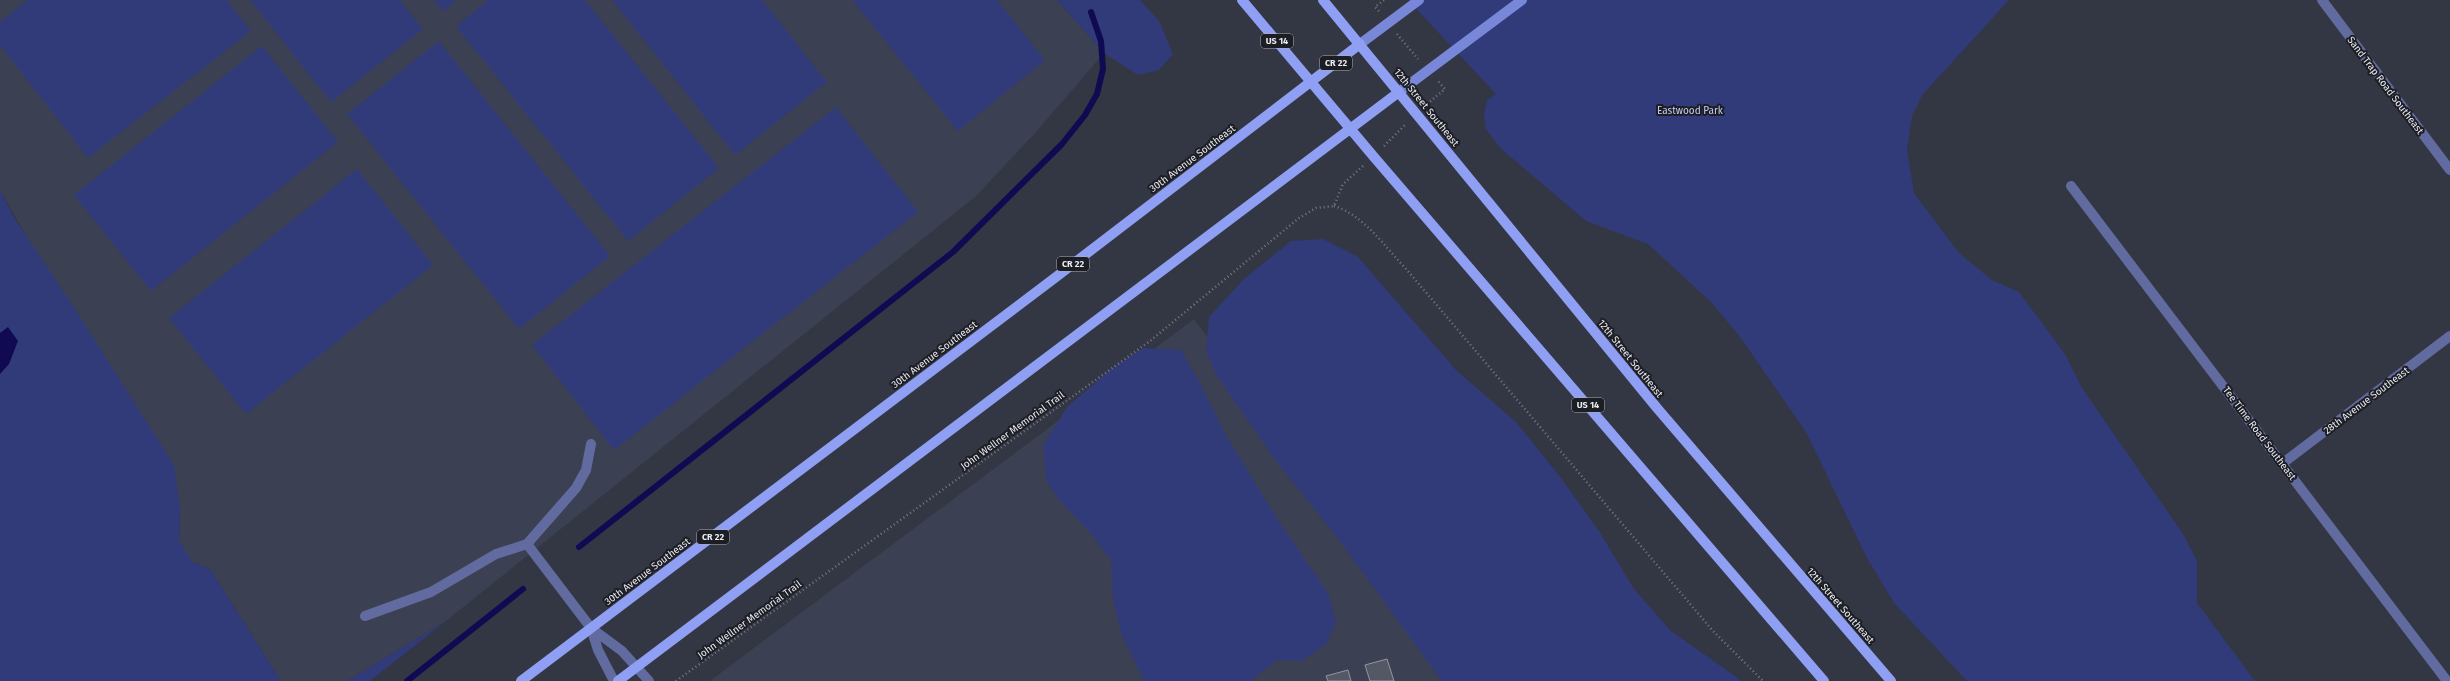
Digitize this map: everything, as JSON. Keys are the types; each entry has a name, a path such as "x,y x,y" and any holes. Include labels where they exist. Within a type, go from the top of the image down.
{"main road":[{"name":"US 14","path":"1242,0 1350,129 1824,681"},
{"name":"12th Street Southeast","path":"1323,0 1657,408 1891,681"},
{"name":"30th Avenue Southeast","path":"521,681 1312,83 1360,44"},
{"path":"618,681 1399,92"}],"street":[{"path":"1360,44 1419,0"},
{"path":"1399,92 1522,0"},
{"name":"Sand Trap Road Southeast","path":"2322,0 2450,170"},
{"name":"Tee Time Road Southeast","path":"2071,186 2447,681"},
{"name":"28th Avenue Southeast","path":"2282,463 2450,336"},
{"path":"365,616 431,592 496,554 527,544 576,488 586,470 591,444"},
{"path":"527,544 591,628 614,681"},
{"path":"591,628 611,642 638,666 649,681"}],"path":[{"path":"1384,0 1375,6 1428,71 1445,89 1417,114 1374,157 1343,184 1334,206 1347,210 1364,224 1407,270 1713,631 1763,681"},
{"name":"John Wellner Memorial Trail","path":"676,681 1150,341 1299,218 1316,208 1334,206"}],"shaded area":[{"path":"0,0 1057,0 1104,53 1036,132 975,197 446,621 347,681 281,681 210,569 192,562 179,544 180,507 0,190"},
{"path":"1194,319 1464,681 710,681"},
{"path":"8,327 18,341 9,364 0,374 0,333"}],"green space":[{"path":"28,0 227,0 251,31 88,158 0,45 0,22"},
{"path":"250,0 400,0 423,29 331,102"},
{"path":"434,0 457,0 443,11"},
{"path":"488,0 585,0 719,168 628,241 456,26"},
{"path":"612,0 762,0 827,82 735,155"},
{"path":"852,0 997,0 1045,60 958,131"},
{"path":"1057,0 1140,0 1159,21 1173,54 1159,70 1138,75 1104,53"},
{"name":"Eastwood Park","path":"1408,0 2009,0 1923,94 1912,116 1907,150 1914,193 1959,253 1992,280 2019,292 2065,354 2082,388 2183,534 2197,561 2197,603 2255,681 1967,681 1894,603 1867,558 1806,432 1740,337 1712,303 1648,244 1586,221 1500,148 1486,129 1484,116 1487,100 1496,94"},
{"path":"439,41 610,256 519,329 347,114"},
{"path":"262,46 338,142 151,291 74,195"},
{"path":"836,107 918,212 614,450 532,345"},
{"path":"357,169 433,265 246,414 169,318"},
{"path":"0,190 15,219 75,309 174,465 180,507 179,540 192,562 210,569 281,681 0,681"},
{"path":"1323,239 1357,256 1456,370 1516,422 1558,474 1599,531 1634,589 1671,631 1742,681 1442,681 1336,536 1276,461 1217,376 1206,351 1209,317 1244,279 1291,241"},
{"path":"1143,348 1181,350 1199,381 1227,437 1278,520 1328,593 1336,623 1326,644 1302,661 1277,660 1256,676 1254,681 1144,681 1121,633 1113,599 1111,560 1087,529 1060,501 1046,480 1043,445 1067,407 1111,369"},
{"path":"446,621 370,681 347,681"}],"building":[{"path":"1387,659 1394,681 1370,681 1365,665"},
{"path":"1348,670 1351,681 1328,681 1326,676"}],"waterway":[{"path":"579,547 953,252 1062,144 1085,115 1097,94 1103,69 1101,41 1091,12"},
{"path":"407,681 523,589"}]}
